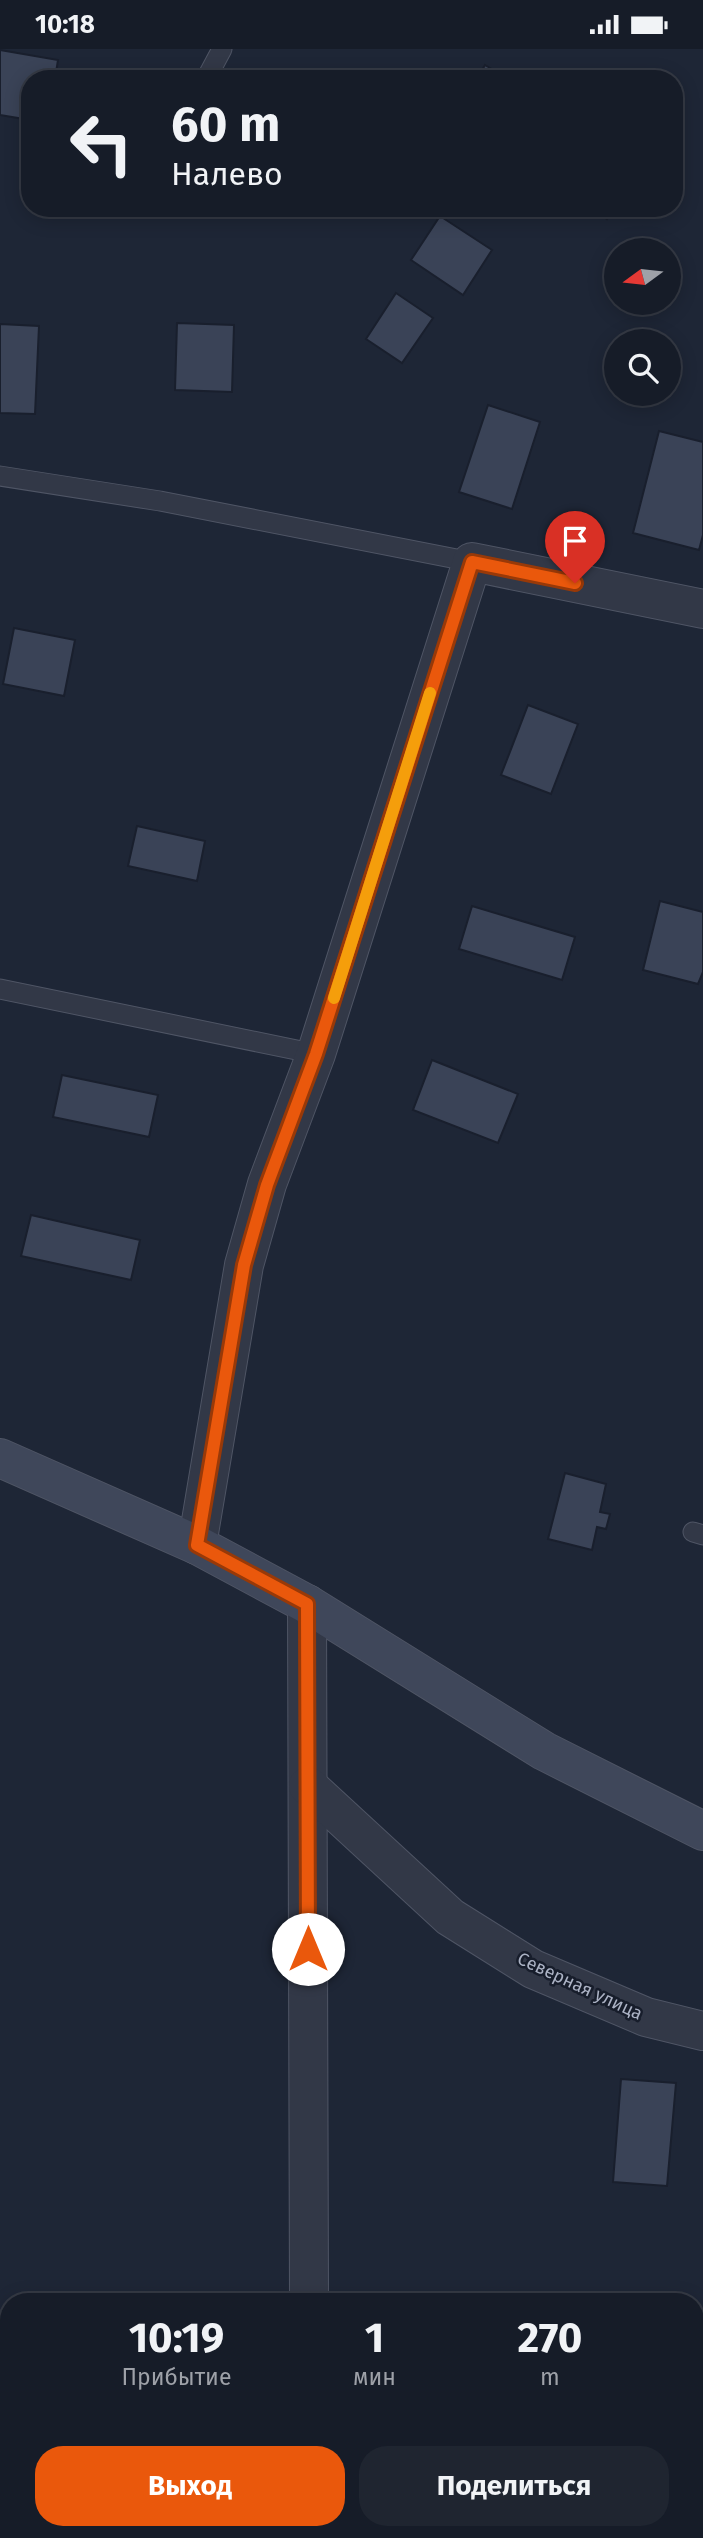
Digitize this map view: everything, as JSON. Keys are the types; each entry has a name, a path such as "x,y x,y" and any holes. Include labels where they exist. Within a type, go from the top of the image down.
{"street":[{"path":"197,1545 244,1265 267,1185 316,1054 472,562 703,610"},
{"path":"0,1458 197,1545 307,1604 544,1751 701,1822"},
{"path":"307,1604 309,2293"},
{"name":"Северная улица","path":"307,1786 450,1917 533,1969 646,2017 703,2031"}],"lane":[{"path":"211,70 222,49"},
{"path":"0,476 160,501 472,562"},
{"path":"0,989 316,1054"}],"building":[{"path":"0,50 58,60 56,70 21,70 21,118 0,115"},
{"path":"439,217 492,250 463,295 411,260"},
{"path":"396,293 433,318 402,363 366,339"},
{"path":"177,323 234,325 232,392 175,390"},
{"path":"0,324 39,326 35,414 0,413"},
{"path":"488,405 540,422 512,509 459,492"},
{"path":"659,431 703,442 703,535 699,550 633,533"},
{"path":"14,628 75,640 64,696 3,684"},
{"path":"528,705 578,724 551,794 501,775"},
{"path":"137,826 205,841 197,881 128,866"},
{"path":"660,901 703,912 703,972 698,984 643,970"},
{"path":"472,906 575,937 562,980 459,949"},
{"path":"432,1060 518,1094 498,1143 413,1110"},
{"path":"62,1075 158,1095 149,1137 53,1117"},
{"path":"31,1215 140,1240 131,1280 21,1256"},
{"path":"565,1473 606,1484 600,1512 610,1514 606,1529 597,1527 592,1550 548,1539"},
{"path":"621,2079 676,2083 667,2186 613,2182"}],"slow traffic":[{"path":"334,998 430,693"}],"route":[{"path":"308,1949 307,1604 197,1545 244,1265 267,1185 316,1054 472,562 575,583"}]}
